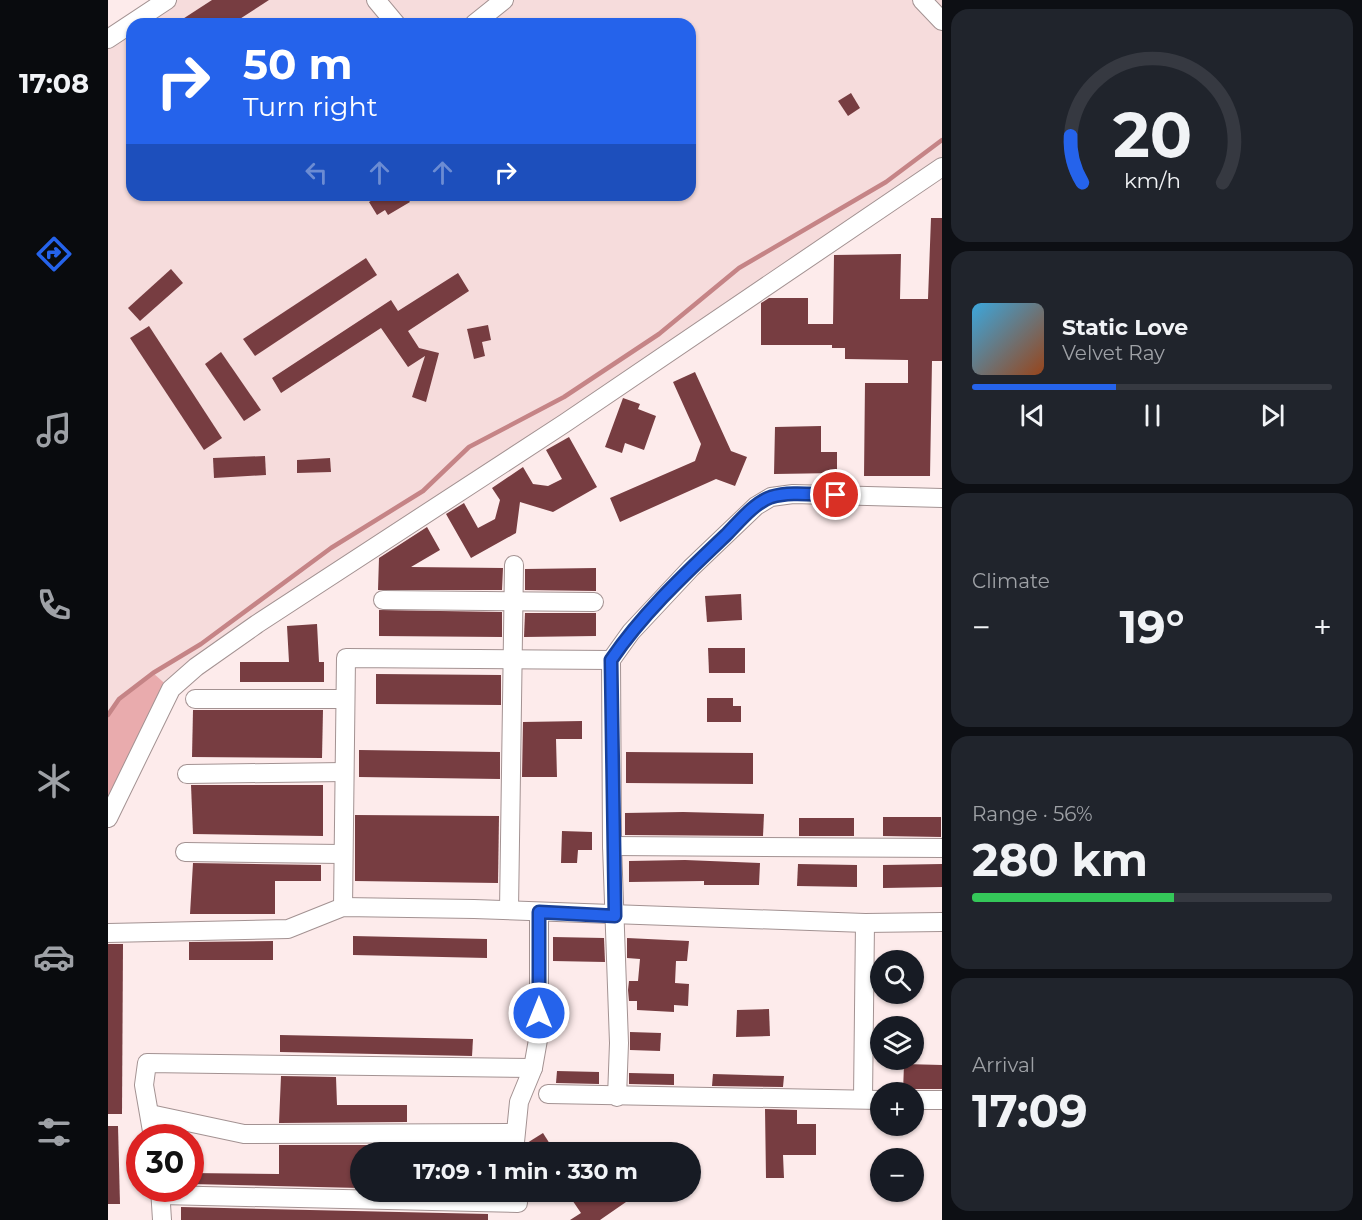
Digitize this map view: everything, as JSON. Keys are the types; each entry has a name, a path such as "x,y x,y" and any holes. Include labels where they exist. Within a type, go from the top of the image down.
{"street":[{"path":"140,18 167,0"},
{"path":"376,0 391,18"},
{"path":"482,18 504,0"},
{"path":"922,0 942,21"},
{"path":"108,39 126,27"},
{"path":"108,818 171,688 196,667 257,624 565,423 942,167"},
{"path":"617,1097 619,1043 612,846 611,660 631,632 691,568 756,506 771,497 793,494 942,498"},
{"path":"509,910 515,660 514,565"},
{"path":"383,600 594,603"},
{"path":"343,907 346,658 611,660"},
{"path":"195,699 344,699"},
{"path":"187,774 344,772"},
{"path":"612,846 942,848"},
{"path":"185,852 342,854"},
{"path":"108,933 288,929 343,907 509,910 615,916 865,923 942,922"},
{"path":"514,1142 519,1102 533,1068 539,1034 539,912"},
{"path":"865,923 871,1082"},
{"path":"151,1124 144,1084 147,1063 533,1068"},
{"path":"548,1094 617,1097 870,1099"},
{"path":"924,1100 942,1100"},
{"path":"150,1114 244,1134 514,1133"},
{"path":"204,1193 518,1205"},
{"path":"161,1202 162,1220"}],"shaded area":[{"path":"165,0 942,0 942,167 171,689 119,699 108,715 108,37 126,25 126,201 696,201 696,18 137,18"},
{"path":"153,673 171,689 108,818 108,715 119,699"}],"building":[{"path":"212,0 269,0 241,18 184,18"},
{"path":"851,93 860,108 848,116 838,101"},
{"path":"369,202 410,202 388,215 385,210 377,215"},
{"path":"931,218 942,218 942,361 932,361 930,476 864,476 865,383 908,383 908,360 845,359 845,348 832,348 832,345 761,345 761,303 769,298 808,298 808,324 833,324 834,255 901,254 900,299 928,299"},
{"path":"366,258 377,275 255,356 243,339"},
{"path":"171,269 183,283 140,321 128,308"},
{"path":"458,273 469,291 408,331 419,348 439,353 426,402 412,397 425,356 408,367 381,328 281,393 272,378 391,300 398,311"},
{"path":"488,325 491,340 482,342 485,356 474,359 467,329"},
{"path":"149,326 222,438 204,450 130,338"},
{"path":"221,352 261,410 244,421 205,364"},
{"path":"695,372 731,451 747,457 735,486 716,479 620,522 610,498 695,461 701,444 673,382"},
{"path":"623,398 640,404 638,409 656,416 644,450 625,443 622,453 605,447"},
{"path":"821,426 821,452 837,452 837,473 774,474 775,427"},
{"path":"569,437 597,487 553,512 520,502 516,533 471,558 446,514 464,503 478,528 495,519 500,500 492,488 523,467 533,484 548,486 562,479 546,450"},
{"path":"265,456 266,475 214,478 213,458"},
{"path":"330,458 331,472 297,473 297,460"},
{"path":"427,527 440,550 411,567 503,568 502,590 378,590 379,558"},
{"path":"596,568 596,591 525,590 525,569"},
{"path":"741,594 742,620 707,622 705,596"},
{"path":"379,610 502,612 502,637 379,636"},
{"path":"525,613 596,613 596,636 524,637"},
{"path":"317,624 319,662 324,662 324,682 240,682 240,662 289,662 287,626"},
{"path":"708,648 745,648 745,673 709,673"},
{"path":"376,674 501,675 501,705 376,704"},
{"path":"707,698 733,698 733,706 741,706 741,722 707,722"},
{"path":"193,710 323,710 322,758 192,757"},
{"path":"582,721 582,739 556,739 557,777 522,777 523,722"},
{"path":"359,750 500,752 500,779 359,777"},
{"path":"626,752 753,753 753,784 626,783"},
{"path":"191,785 323,785 323,836 193,834"},
{"path":"625,813 764,814 763,836 625,835"},
{"path":"355,815 499,816 498,883 355,881"},
{"path":"883,817 941,817 941,837 883,836"},
{"path":"799,818 854,818 854,836 799,836"},
{"path":"562,831 592,832 592,850 578,850 577,863 561,863"},
{"path":"685,860 760,863 759,885 704,885 704,881 629,882 629,861"},
{"path":"193,863 321,865 321,881 275,881 275,914 190,914"},
{"path":"798,864 857,865 857,887 797,886"},
{"path":"942,864 942,887 883,888 883,865"},
{"path":"353,936 487,939 487,958 353,955"},
{"path":"553,937 604,938 605,962 553,961"},
{"path":"627,938 689,941 687,961 676,961 675,983 689,984 688,1006 674,1005 674,1012 637,1010 637,1001 629,1001 628,990 629,981 638,981 640,959 627,958"},
{"path":"273,941 273,960 189,960 189,942"},
{"path":"108,944 123,944 122,1114 108,1114"},
{"path":"769,1009 770,1036 736,1037 737,1010"},
{"path":"630,1032 661,1033 660,1051 630,1050"},
{"path":"280,1035 473,1039 472,1056 280,1052"},
{"path":"924,1065 942,1065 942,1089 924,1089 924,1082 903,1082 904,1070 924,1070"},
{"path":"557,1071 599,1072 599,1084 556,1083"},
{"path":"629,1073 674,1074 674,1085 629,1084"},
{"path":"713,1074 784,1076 783,1087 712,1086"},
{"path":"281,1076 336,1077 337,1105 407,1105 407,1122 279,1123"},
{"path":"765,1109 797,1110 797,1124 816,1124 816,1155 783,1155 784,1178 766,1178"},
{"path":"108,1126 118,1126 120,1204 108,1204"},
{"path":"543,1133 549,1142 529,1142"},
{"path":"279,1145 350,1145 350,1188 204,1184 204,1173 279,1174"},
{"path":"574,1202 626,1202 600,1220 570,1220 581,1213"},
{"path":"181,1207 488,1214 488,1220 181,1220"}],"waterway":[{"path":"108,715 119,699 153,673 201,644 331,548 423,491 469,447 564,397 659,334 739,268 886,182 942,140"}],"route":[{"path":"539,1013 539,912 615,916 612,846 611,660 631,632 691,568 756,506 771,497 793,494 836,495"}]}
